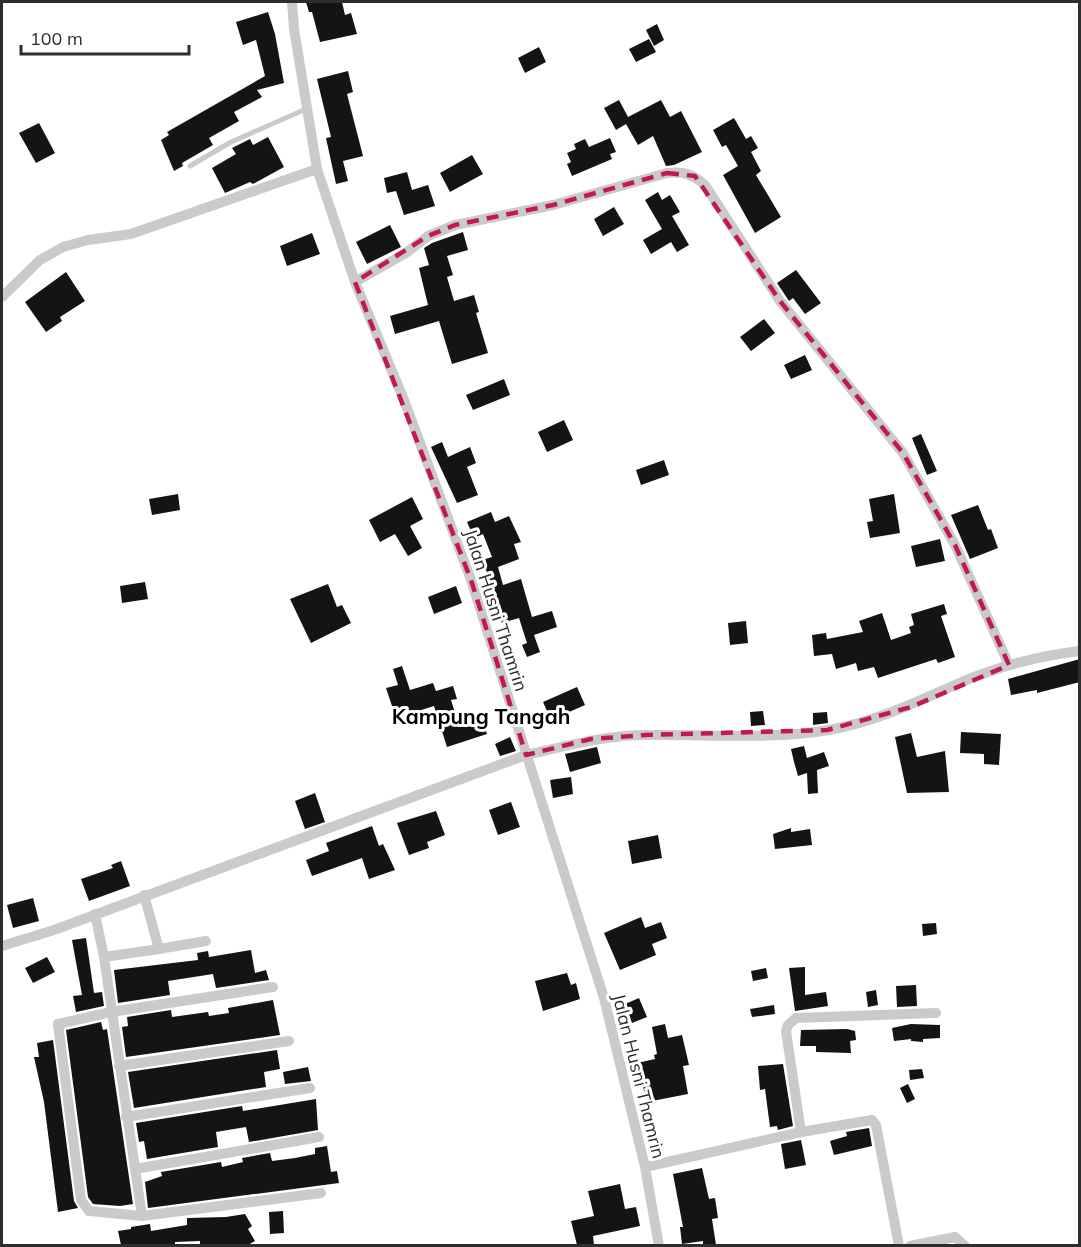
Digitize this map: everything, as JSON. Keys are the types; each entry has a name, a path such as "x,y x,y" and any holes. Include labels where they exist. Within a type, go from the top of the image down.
{"street":[{"name":"Jalan Husni Thamrin","path":"292,2 306,109 317,169 355,282 404,400 471,580 604,998 645,1167 659,1245"},
{"path":"2,297 40,260 63,247 88,240 131,234 317,169"},
{"path":"355,282 406,253 428,236 454,225 553,206 667,173 682,171 695,176 705,185 780,301 903,453 955,545 1009,665"},
{"path":"2,946 333,828 526,755 591,739 646,735 783,735 867,723 911,707 958,684 1009,665 1046,655 1080,651"},
{"path":"144,895 159,949"},
{"path":"95,914 104,957 142,1216"},
{"path":"104,957 206,941"},
{"path":"273,987 61,1022 57,1027 81,1200 89,1211 142,1216 321,1193"},
{"path":"801,1132 786,1031 791,1021 796,1018 936,1013"},
{"path":"119,1066 289,1041"},
{"path":"126,1117 310,1088"},
{"path":"645,1167 801,1132 872,1119 876,1125 898,1245"},
{"path":"135,1169 319,1137"},
{"path":"910,1245 955,1237 965,1245"}],"lane":[{"path":"190,165 231,142 306,109"}],"highlighted area":[{"path":"667,173 695,176 780,301 903,453 955,545 1009,665 911,707 827,730 646,735 591,739 526,755 471,580 355,282 428,236 455,225 553,205"}],"building":[{"path":"306,2 342,2 345,15 351,13 357,34 320,42 312,12 309,12"},
{"path":"268,12 275,34 284,83 257,90 262,97 234,112 239,121 209,138 213,145 182,163 183,166 174,171 161,140 169,135 167,132 265,76 256,40 243,45 236,22"},
{"path":"657,24 664,40 654,46 646,30"},
{"path":"649,39 656,52 636,62 629,49"},
{"path":"539,47 546,62 525,73 518,58"},
{"path":"348,71 353,92 347,94 363,156 343,161 348,181 336,184 326,138 331,137 317,79"},
{"path":"619,100 628,117 661,100 670,117 681,111 702,152 674,165 666,166 653,136 638,145 626,124 616,130 604,108"},
{"path":"734,118 746,139 751,136 758,148 751,152 761,171 756,175 781,217 755,233 723,175 738,166 726,145 722,147 713,130"},
{"path":"39,123 55,153 36,163 19,133"},
{"path":"268,137 284,167 253,184 250,182 225,193 212,168 236,154 232,148 250,139 253,145"},
{"path":"610,138 616,152 610,154 612,159 572,176 567,164 571,162 567,153 576,149 574,144 585,139 589,147"},
{"path":"472,155 483,174 450,192 440,173"},
{"path":"407,172 412,190 428,185 435,206 404,215 396,191 387,193 384,178"},
{"path":"658,192 662,200 670,195 680,212 672,216 689,245 677,252 671,242 651,254 643,240 662,229 645,200"},
{"path":"614,207 624,224 603,236 594,219"},
{"path":"390,225 401,247 367,264 356,242"},
{"path":"463,232 468,250 447,256 453,275 447,277 454,301 474,295 479,312 476,313 488,353 452,364 439,321 395,334 390,316 428,305 419,268 429,265 424,248"},
{"path":"312,233 320,254 287,266 280,246"},
{"path":"796,270 821,303 805,314 793,298 789,301 777,283"},
{"path":"66,272 85,301 60,317 62,321 46,332 25,302"},
{"path":"764,319 775,333 751,351 740,337"},
{"path":"805,355 812,370 791,379 784,365"},
{"path":"504,379 510,395 473,410 466,395"},
{"path":"564,420 573,440 547,452 538,432"},
{"path":"921,434 937,471 927,475 912,438"},
{"path":"442,442 448,457 470,447 476,463 467,467 478,495 457,503 431,447"},
{"path":"664,460 669,475 641,485 636,470"},
{"path":"178,494 180,510 152,515 149,499"},
{"path":"894,494 900,533 870,538 867,522 873,521 869,499"},
{"path":"412,497 423,519 410,526 422,548 408,556 395,534 380,542 369,520"},
{"path":"978,505 998,548 970,559 951,515"},
{"path":"491,512 495,522 509,516 521,542 514,544 519,559 498,567 503,585 521,579 532,617 552,611 557,627 534,635 540,652 527,657 522,645 527,643 519,618 502,623 495,602 492,603 485,576 488,575 482,560 492,557 483,534 474,538 467,522"},
{"path":"940,539 945,561 916,567 911,546"},
{"path":"145,582 148,599 122,603 120,586"},
{"path":"328,584 337,607 342,605 351,623 311,643 290,599"},
{"path":"456,586 462,603 434,614 428,597"},
{"path":"944,604 947,614 941,616 955,657 938,663 936,659 878,678 874,667 858,671 856,663 836,669 832,654 814,656 812,635 826,633 827,639 863,632 859,621 882,613 891,640 911,633 909,627 914,625 911,614"},
{"path":"746,621 748,643 730,645 728,623"},
{"path":"1080,659 1080,682 1037,693 1037,690 1011,695 1008,679"},
{"path":"402,666 410,690 433,683 436,691 453,686 457,699 451,700 457,719 480,712 487,734 447,747 434,706 396,718 386,688 398,685 393,669"},
{"path":"577,687 585,705 551,720 543,702"},
{"path":"763,711 765,725 751,726 750,712"},
{"path":"827,712 828,723 813,725 813,713"},
{"path":"961,732 1001,734 999,765 984,764 984,754 960,753"},
{"path":"911,733 917,757 945,751 949,792 907,793 895,737"},
{"path":"510,737 516,751 500,756 495,744"},
{"path":"804,746 807,758 824,752 829,766 817,770 818,793 808,794 807,773 798,776 791,749"},
{"path":"597,747 601,763 570,772 565,754"},
{"path":"571,777 573,794 553,798 550,780"},
{"path":"315,793 325,822 305,829 295,801"},
{"path":"511,802 520,827 498,835 489,810"},
{"path":"436,811 445,835 427,842 429,848 409,855 397,823"},
{"path":"372,826 379,846 383,844 395,870 369,879 362,858 312,876 306,860 329,851 326,843"},
{"path":"791,828 791,832 810,829 812,845 775,849 773,834"},
{"path":"658,835 662,858 632,864 628,841"},
{"path":"121,861 130,886 89,901 81,879 113,868 111,865"},
{"path":"33,898 39,921 13,928 7,905"},
{"path":"641,917 645,928 661,922 667,938 652,944 656,955 620,970 604,933"},
{"path":"936,923 937,934 923,936 922,924"},
{"path":"86,938 94,993 102,992 104,1006 76,1012 73,996 82,995 72,940"},
{"path":"251,950 255,973 266,970 269,980 216,988 213,974 168,981 170,995 118,1003 114,970 198,960 197,953 208,951 209,957"},
{"path":"47,957 55,972 33,983 25,968"},
{"path":"805,967 805,995 826,992 828,1006 795,1011 789,968"},
{"path":"766,968 768,978 753,981 751,971"},
{"path":"567,973 571,985 576,983 580,999 543,1011 535,981"},
{"path":"916,985 917,1006 897,1007 896,986"},
{"path":"876,990 878,1005 868,1007 866,992"},
{"path":"639,998 647,1017 632,1023 625,1004"},
{"path":"273,1000 280,1035 126,1057 122,1027 128,1026 127,1017 171,1010 172,1017 208,1012 209,1016 229,1013 228,1008"},
{"path":"774,1005 775,1014 752,1017 750,1009"},
{"path":"101,1022 103,1030 107,1029 133,1204 120,1206 93,1204 88,1197 66,1030"},
{"path":"665,1024 668,1038 682,1035 689,1065 683,1066 688,1094 647,1102 637,1063 655,1059 654,1055 657,1054 652,1027"},
{"path":"911,1024 940,1025 940,1038 923,1039 923,1042 911,1041 911,1039 894,1041 892,1028"},
{"path":"847,1029 855,1031 856,1040 850,1041 851,1053 816,1052 816,1046 800,1046 801,1030"},
{"path":"53,1040 74,1201 78,1208 58,1212 44,1102 34,1057 39,1057 37,1043"},
{"path":"277,1050 280,1069 264,1072 266,1087 134,1108 128,1072"},
{"path":"783,1064 793,1126 778,1130 777,1126 770,1127 765,1089 760,1090 758,1066"},
{"path":"308,1067 311,1081 285,1084 283,1072"},
{"path":"922,1069 924,1078 910,1080 909,1070"},
{"path":"908,1084 915,1099 907,1103 900,1088"},
{"path":"316,1099 318,1130 249,1142 246,1127 216,1132 218,1147 147,1159 144,1141 139,1142 136,1123 242,1106 243,1111"},
{"path":"869,1128 872,1146 834,1155 830,1141 847,1136 846,1132"},
{"path":"801,1140 806,1165 785,1169 781,1144"},
{"path":"327,1146 331,1172 337,1171 339,1183 148,1208 145,1182 162,1176 161,1172 221,1162 222,1167 243,1162 242,1158 270,1153 272,1161 295,1158 315,1154 315,1148"},
{"path":"702,1168 709,1199 715,1198 718,1218 712,1219 716,1245 703,1245 703,1241 682,1244 680,1227 683,1227 673,1174"},
{"path":"620,1184 625,1209 636,1207 640,1226 593,1236 594,1245 577,1245 571,1221 594,1216 588,1191"},
{"path":"283,1211 284,1233 270,1234 269,1212"},
{"path":"245,1214 252,1226 248,1229 255,1241 248,1245 200,1245 200,1241 175,1242 175,1245 121,1245 118,1231 150,1224 151,1231 187,1225 187,1218"}],"district":[{"name":"Kampung Tangah","path":"481,716"}]}
